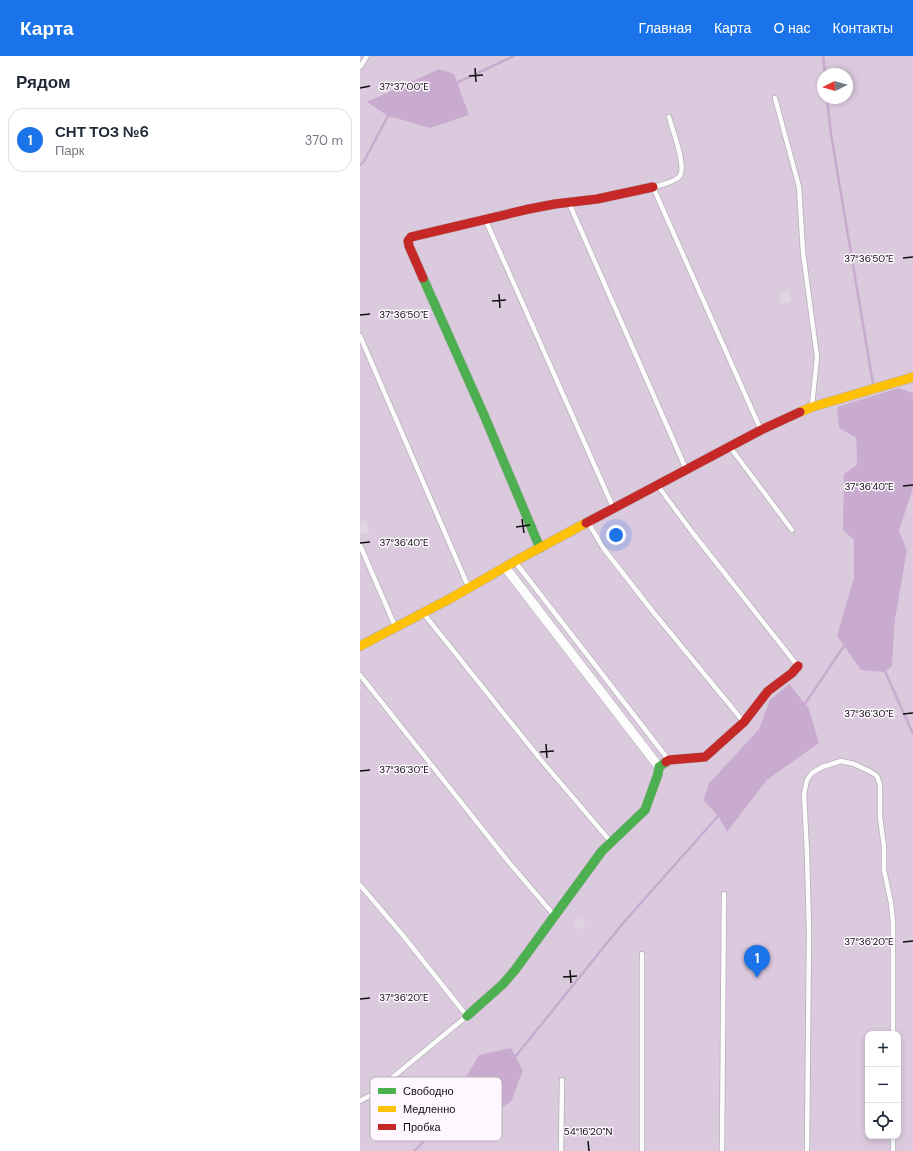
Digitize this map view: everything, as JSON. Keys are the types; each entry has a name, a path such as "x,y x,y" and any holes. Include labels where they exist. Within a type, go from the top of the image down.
{"street":[{"path":"540,548 408,241 411,237 529,209 652,187"},
{"path":"360,646 515,561 761,430 812,407 913,377"},
{"path":"467,1016 503,984 515,970 602,851 645,810 653,792 658,774 658,767 505,567"},
{"path":"658,767 669,760 705,757 744,722 768,691 792,673 798,666"}],"lane":[{"path":"360,67 367,56"},
{"path":"775,98 799,187 802,252 817,357 812,407"},
{"path":"669,117 680,158 682,172 675,180 652,187 761,430"},
{"path":"569,203 686,469"},
{"path":"486,220 614,508"},
{"path":"360,336 468,588"},
{"path":"729,446 792,530"},
{"path":"657,485 692,532 798,666"},
{"path":"588,522 604,549 744,722"},
{"path":"360,545 396,627"},
{"path":"515,561 669,760"},
{"path":"423,612 541,760 611,843"},
{"path":"360,675 507,860 555,916"},
{"path":"806,1151 809,931 804,794 807,780 812,773 822,767 841,761 854,764 871,772 877,776 880,785 880,817 884,847 884,870 891,903 893,1031"},
{"path":"360,885 401,933 467,1016 393,1077"},
{"path":"722,1151 724,894"},
{"path":"642,954 642,1151"},
{"path":"561,1151 562,1080"},
{"path":"360,1100 370,1095"},
{"path":"893,1139 893,1151"}],"shaded area":[{"path":"360,56 913,56 913,393 899,388 839,428 856,438 857,465 854,578 848,602 892,666 895,620 907,551 899,531 913,488 913,1151 360,1151","holes":["759,729 819,743 767,780 727,832 718,816 703,800 709,783"]},
{"path":"439,69 454,74 469,115 430,128 388,116 367,102"},
{"path":"899,388 913,393 913,488 899,531 907,551 895,620 892,666 885,672 861,670 837,636 854,578 854,540 843,530 844,474 857,465 856,438 839,428 837,407"},
{"path":"789,684 809,709 819,743 767,780 727,832 718,816 703,800 709,783 759,729 770,700"},
{"path":"511,1048 523,1070 511,1102 502,1107 502,1077 466,1077 479,1055"}],"building":[{"path":"790,291 791,303 781,303 780,292"},
{"path":"365,519 370,531 361,535 360,522"},
{"path":"578,917 586,923 581,930 573,924"}],"waterway":[{"path":"454,84 514,56"},
{"path":"823,56 824,68"},
{"path":"828,104 831,134 873,384"},
{"path":"360,165 363,163 388,116 391,115"},
{"path":"804,705 846,643"},
{"path":"884,669 913,734"},
{"path":"515,1057 624,922 719,815"},
{"path":"414,1151 424,1141"}],"traffic: fast":[{"path":"423,278 484,415 540,548"},
{"path":"467,1016 503,984 515,970 602,851 645,810 658,774 659,767 666,762"}],"traffic: slow":[{"path":"800,412 812,407 913,377"},
{"path":"360,646 453,597 586,523"}],"traffic: jam":[{"path":"423,278 409,246 408,241 411,237 529,209 597,199 653,187"},
{"path":"586,523 761,430 800,412"},
{"path":"666,762 669,760 705,757 744,722 768,691 792,673 798,666"}],"place":[{"name":"СНТ ТОЗ №6","path":"757,978"}]}
